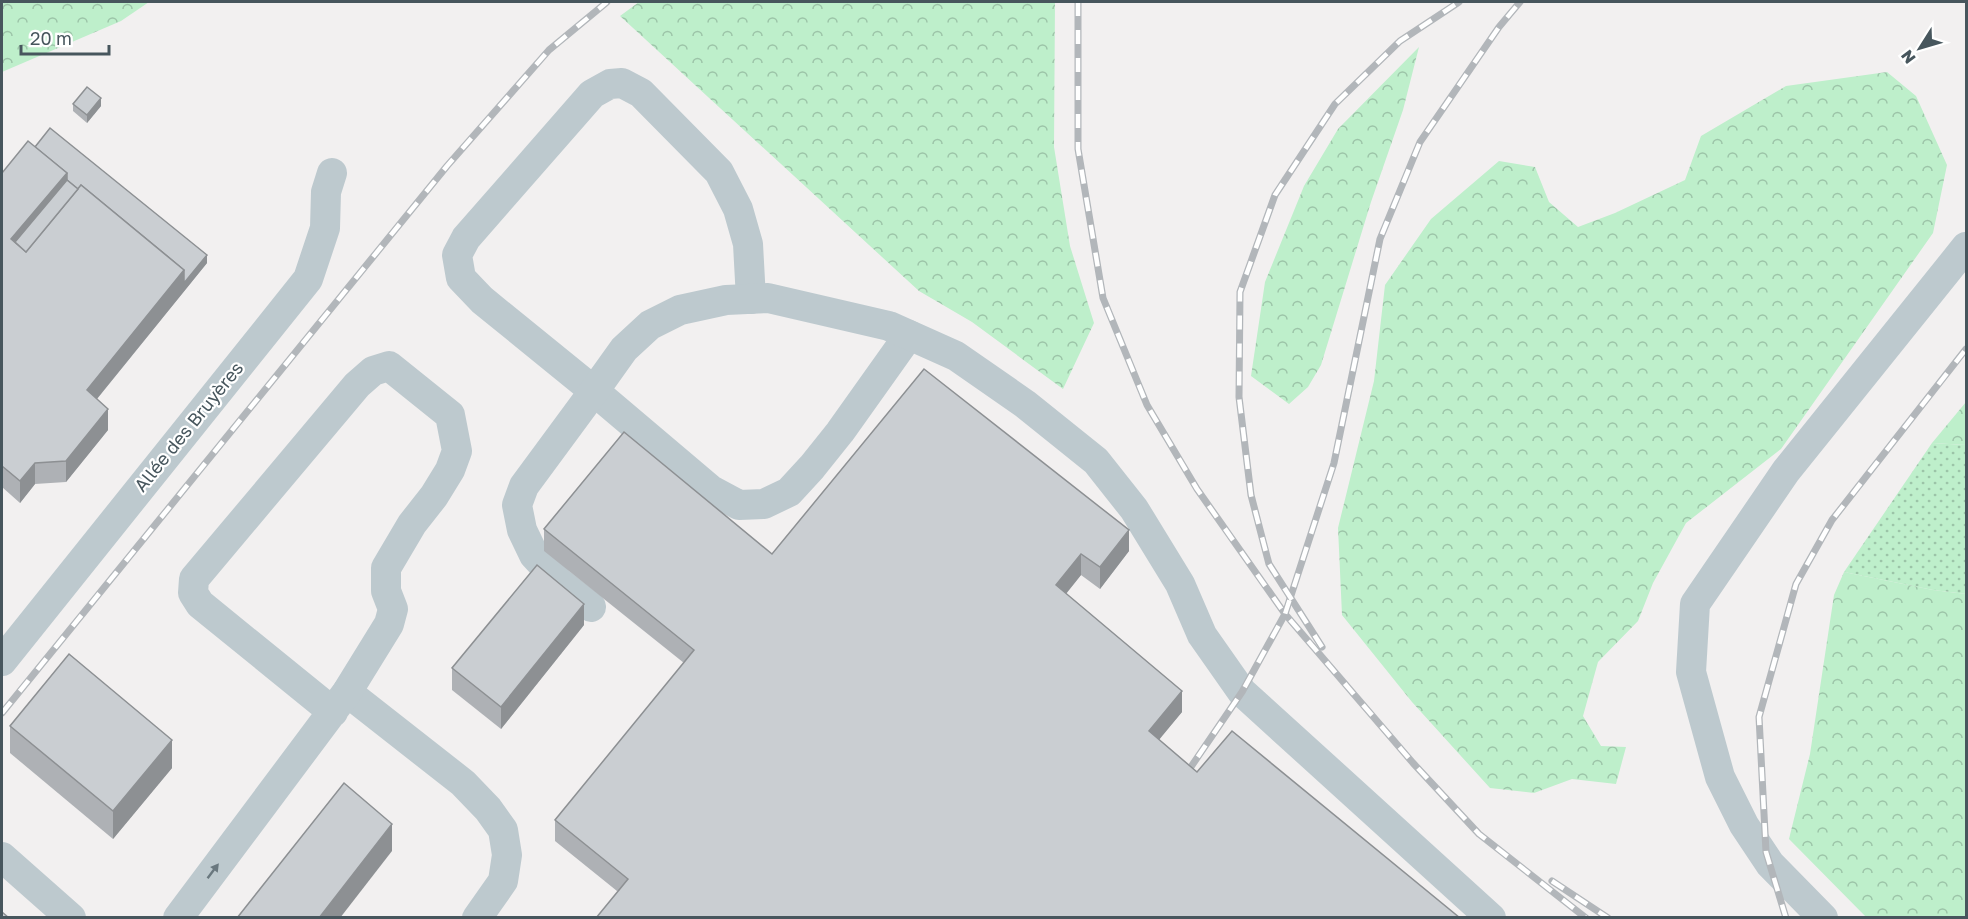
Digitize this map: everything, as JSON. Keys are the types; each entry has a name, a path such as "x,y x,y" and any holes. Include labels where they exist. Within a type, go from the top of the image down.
{"street":[{"path":"751,299 748,244 738,209 719,172 641,93 622,83 610,84 592,94 466,238 457,255 461,278 482,300 711,490 739,505 764,504 789,492 840,432 909,335"},
{"name":"Allée des Bruyères","path":"2,661 308,279 325,228 326,192 332,173"},
{"path":"1823,918 1770,864 1744,825 1720,777 1691,672 1695,604 1786,471 1966,247"},
{"path":"591,607 559,582 534,555 522,530 517,505 524,486 624,350 650,325 680,310 726,300 768,298 889,326 956,356 1025,404 1096,461 1134,508 1180,584 1202,635 1242,692 1491,918"},
{"path":"178,918 340,702 389,624 393,609 386,591 386,568 412,524 450,470 457,451 450,415 389,366 373,371 357,385 194,579 193,593 200,604 340,702 464,783 488,810 503,830 507,855 503,881 477,918"},
{"path":"2,857 70,918"}],"green space":[{"path":"2,2 149,2 121,21 2,72"},
{"path":"639,2 1055,2 1054,147 1070,246 1094,323 1063,389 972,322 919,291 620,16"},
{"path":"1419,47 1403,110 1371,202 1321,365 1308,387 1289,404 1251,376 1265,282 1304,186 1338,129"},
{"path":"1887,72 1916,96 1947,165 1933,233 1781,449 1686,523 1653,583 1638,621 1598,662 1583,716 1601,746 1626,747 1616,784 1572,779 1534,793 1490,788 1412,702 1342,615 1338,528 1374,381 1385,285 1431,219 1499,161 1535,167 1549,202 1578,227 1615,213 1685,180 1701,136 1786,86"},
{"path":"1966,402 1966,445 1932,443"},
{"path":"1932,443 1966,445 1966,594 1933,590 1844,572"},
{"path":"1844,572 1933,590 1966,594 1966,917 1866,917 1789,839 1810,754 1834,595"}],"building":[{"path":"87,87 101,98 87,115 73,104"},
{"path":"50,128 207,255 184,283 184,270 81,185 78,189 67,180 67,173 35,147"},
{"path":"28,141 67,173 11,239 26,252 81,185 184,270 87,390 108,409 66,461 35,463 20,481 2,466 2,173"},
{"path":"67,180 78,189 26,252 15,242"},
{"path":"924,369 1129,530 1100,567 1081,554 1056,585 1182,691 1149,731 1197,772 1232,731 1460,918 596,918 628,879 555,820 694,650 544,529 624,432 772,554"},
{"path":"537,565 584,604 501,707 452,668"},
{"path":"69,654 172,740 113,811 10,726"},
{"path":"344,783 392,824 319,918 237,918"}],"railway":[{"path":"2,713 447,166 549,50 607,2"},
{"path":"1078,2 1078,149 1103,298 1147,405 1197,489 1285,614 1413,763 1479,834 1586,918"},
{"path":"1322,647 1269,564 1251,495 1239,397 1240,292 1275,195 1335,104 1400,41 1459,2"},
{"path":"1182,780 1242,692 1285,614 1334,463 1380,239 1420,142 1499,27 1520,2"},
{"path":"1786,918 1766,852 1759,717 1796,584 1832,520 1966,349"},
{"path":"1552,881 1608,918"}]}
